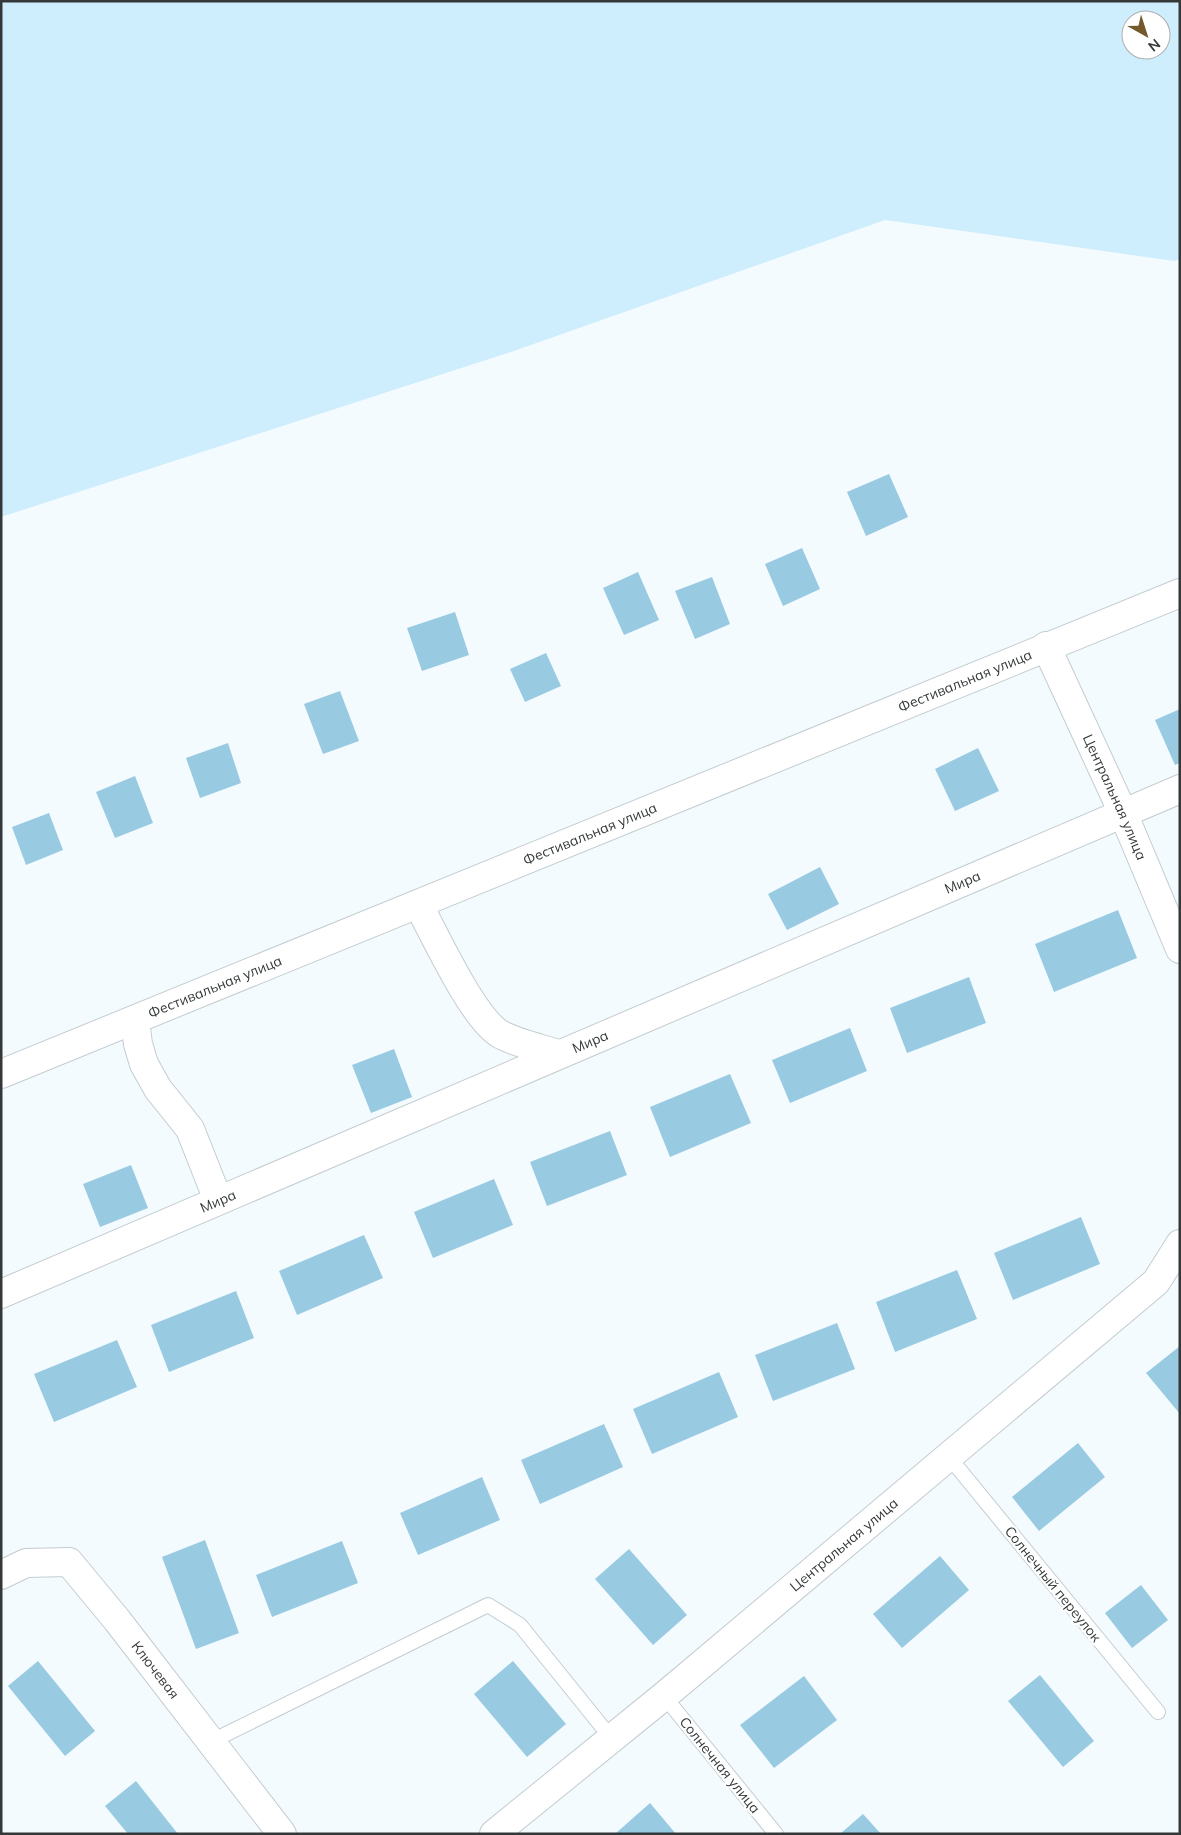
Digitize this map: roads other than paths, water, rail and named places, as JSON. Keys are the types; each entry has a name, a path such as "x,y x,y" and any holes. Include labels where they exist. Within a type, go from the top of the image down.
{"street":[{"name":"Фестивальная улица","path":"1,1074 1046,646 1180,593"},
{"name":"Центральная улица","path":"1046,646 1123,813 1180,949"},
{"name":"Мира","path":"1,1294 1180,789"},
{"path":"418,904 474,1006 500,1034 558,1054"},
{"path":"135,1020 138,1044 144,1064 158,1089 190,1129 218,1200"},
{"path":"500,1034 506,1077"},
{"name":"Центральная улица","path":"494,1834 664,1696 1156,1282 1180,1244"},
{"name":"Ключевая","path":"1,1575 26,1563 68,1562 117,1620 282,1834"}],"lane":[{"name":"Солнечный переулок","path":"949,1458 1158,1712"},
{"path":"210,1742 488,1605 520,1625 612,1739"},
{"name":"Солнечная улица","path":"664,1696 776,1834"}]}
